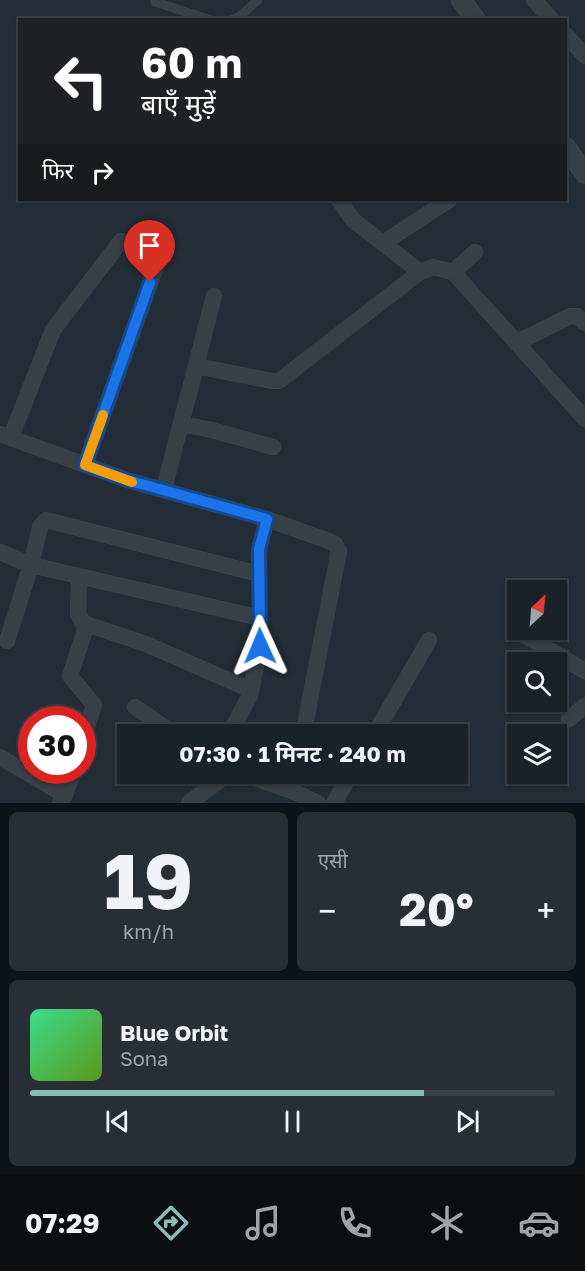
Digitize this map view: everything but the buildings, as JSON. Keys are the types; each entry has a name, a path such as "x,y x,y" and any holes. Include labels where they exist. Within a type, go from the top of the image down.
{"street":[{"path":"461,0 474,18"},
{"path":"534,0 550,18"},
{"path":"567,36 585,56"},
{"path":"567,148 585,174"},
{"path":"340,201 353,220 420,273"},
{"path":"383,243 447,201"},
{"path":"121,241 53,330 5,436 127,480 267,519 335,544 339,551 305,724"},
{"path":"453,272 475,252"},
{"path":"85,465 158,261"},
{"path":"196,366 279,381 420,273 433,267 453,272 585,419"},
{"path":"164,489 214,296"},
{"path":"516,343 570,316 577,316 585,322"},
{"path":"181,424 273,447"},
{"path":"235,724 250,695 260,646 259,549 267,519"},
{"path":"8,641 31,566 40,527 46,520 260,574"},
{"path":"0,552 31,566 260,618"},
{"path":"79,577 78,614 83,623 146,644 251,690"},
{"path":"87,624 70,676 94,706"},
{"path":"380,724 429,640"},
{"path":"533,640 585,671"},
{"path":"569,719 585,706"},
{"path":"135,707 160,724"},
{"path":"0,757 63,799 68,784"},
{"path":"189,803 215,784"},
{"path":"272,784 318,803"},
{"path":"292,791 293,784"},
{"path":"334,803 345,784"}],"lane":[{"path":"236,18 258,0"},
{"path":"155,2 205,18"}],"slow traffic":[{"path":"103,415 85,465 132,482"}],"route":[{"path":"150,282 85,465 127,480 267,519 259,549 260,646"}]}
